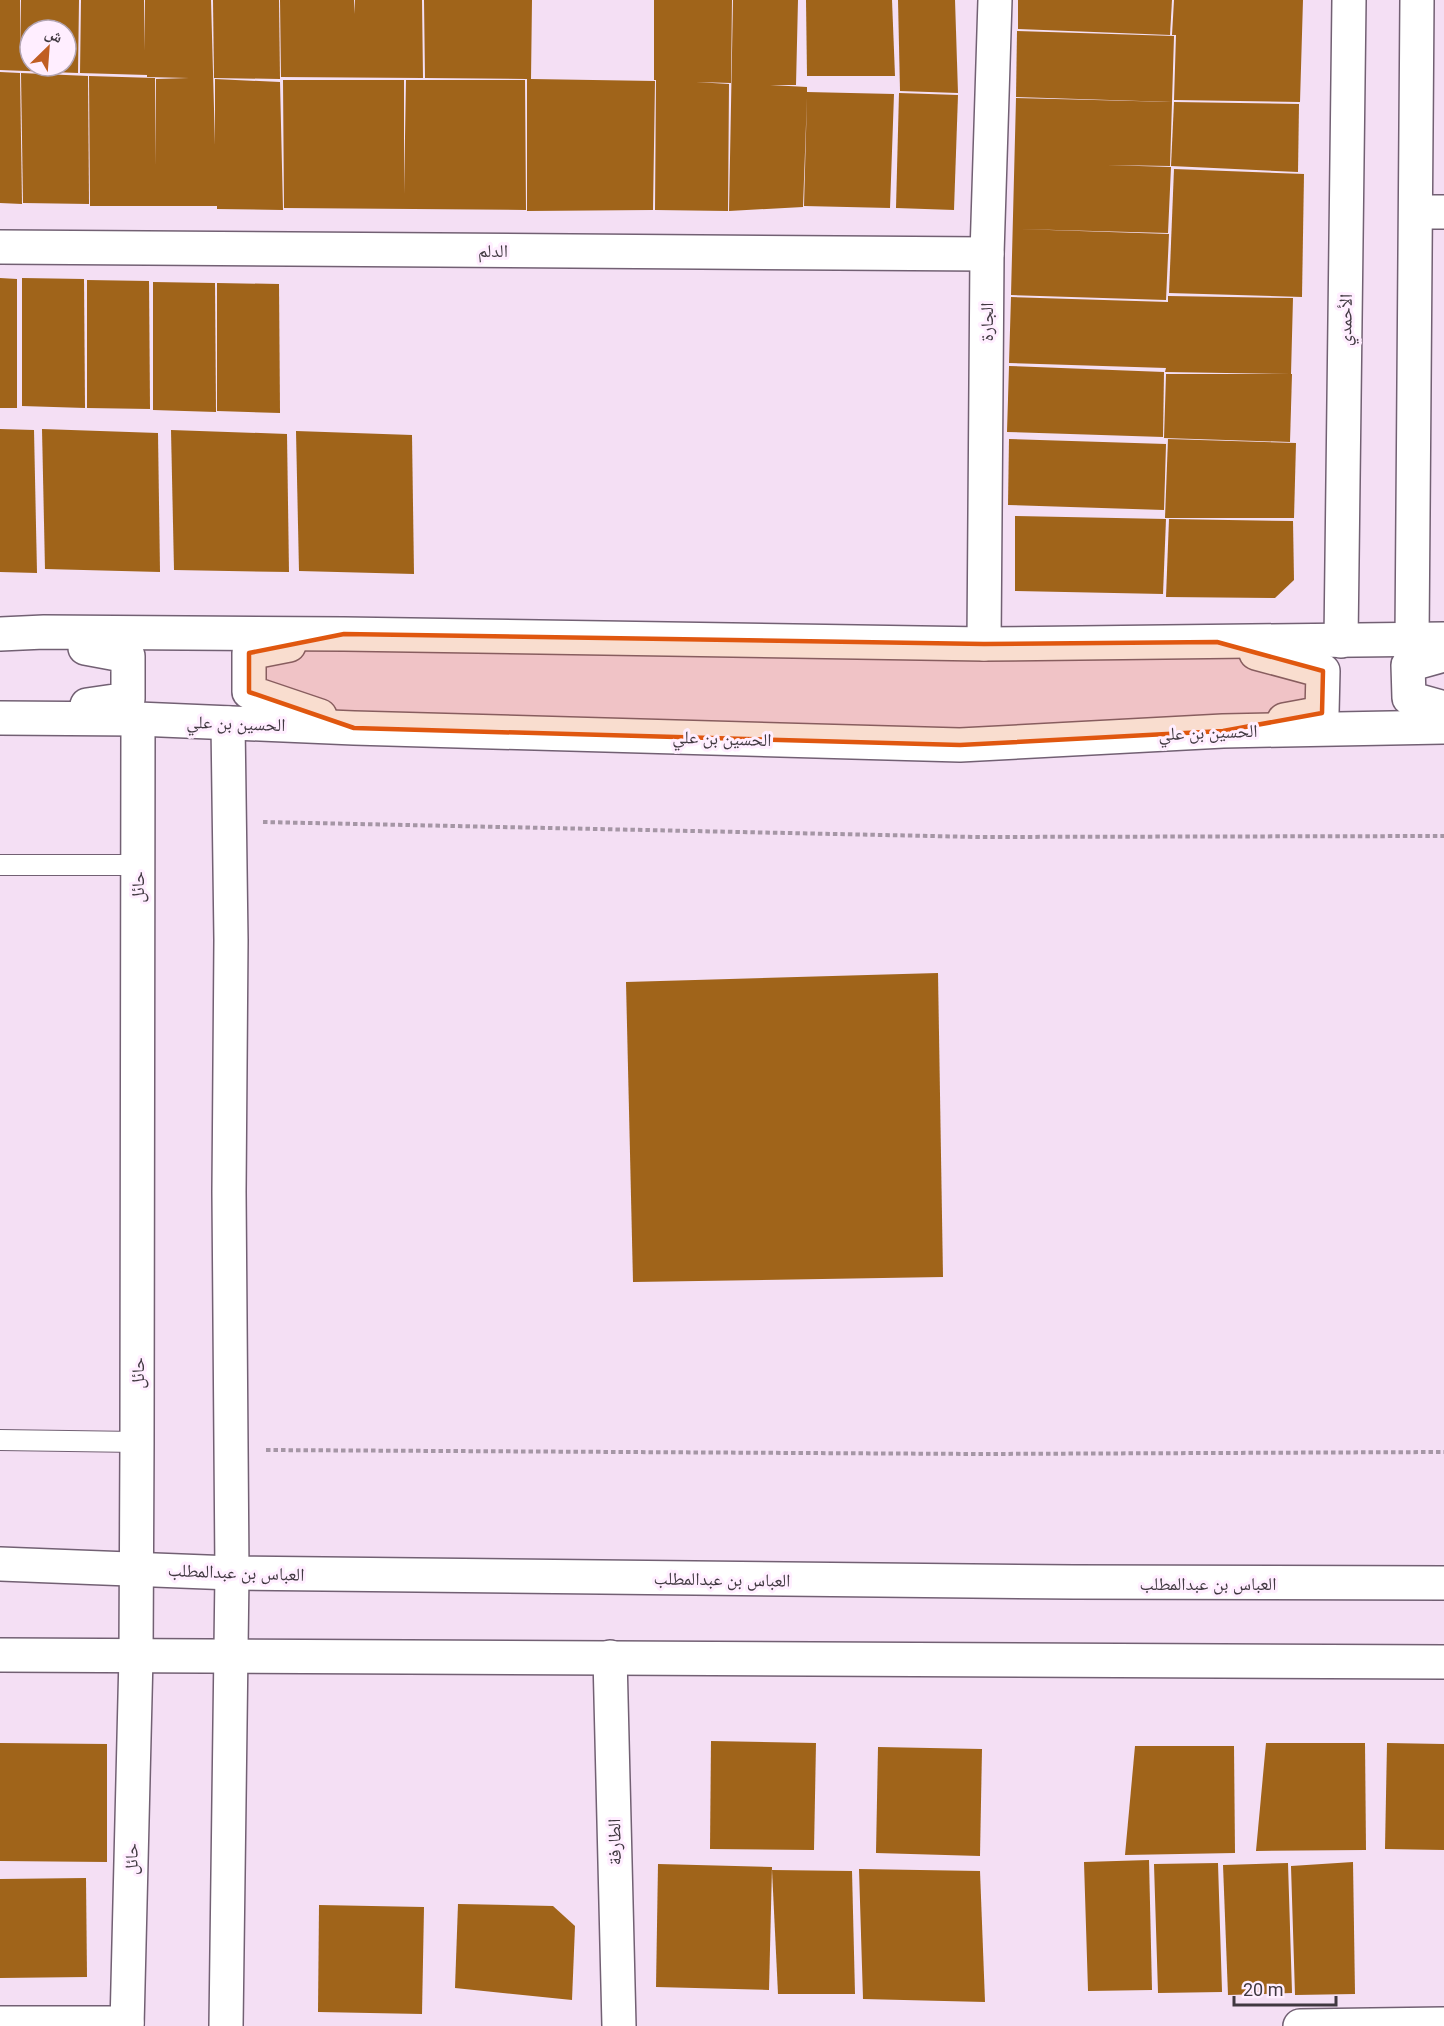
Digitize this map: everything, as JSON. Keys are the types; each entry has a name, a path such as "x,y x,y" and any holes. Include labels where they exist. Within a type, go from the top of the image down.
{"street":[{"name":"الجارة","path":"984,644 987,254 995,0"},
{"name":"الأحمدي","path":"1341,641 1349,0"},
{"path":"6,634 344,634 984,644 1428,639 1430,212 1417,0"},
{"name":"الدلم","path":"0,247 987,254"},
{"path":"4,718 128,699 128,656 6,634"},
{"path":"344,634 249,653 249,692 354,728"},
{"path":"1217,642 1323,671 1322,713 1223,731"},
{"path":"1444,655 1408,665 1408,698 1444,708"},
{"name":"الحسين بن علي","path":"4,718 138,719 354,728 960,745 1223,731 1444,727"},
{"name":"حائل","path":"127,2024 138,1442 138,719"},
{"path":"226,2026 232,1657 229,1192 231,940 228,723"},
{"name":"العباس بن عبدالمطلب","path":"0,1564 136,1568 232,1574 1444,1583"},
{"path":"0,1655 1444,1662"},
{"name":"الطارفة","path":"610,1657 619,2026"},
{"path":"0,2023 127,2024"},
{"path":"1300,2026 1444,2024"}],"lane":[{"path":"0,865 137,865"},
{"path":"0,1440 138,1442"}],"path":[{"path":"258,822 978,837 1444,836"},
{"path":"262,1450 980,1454 1444,1452"}],"highlighted area":[{"path":"344,634 984,644 1217,642 1323,671 1322,713 1223,731 960,745 354,728 249,692 249,653"}],"building":[{"path":"0,0 20,0 18,71 0,70"},
{"path":"21,0 79,0 78,73 78,18 21,18"},
{"path":"81,0 144,0 145,51 145,0 211,0 215,145 215,79 280,82 283,210 217,209 217,206 90,206 89,76 155,78 156,166 156,79 189,78 80,73"},
{"path":"213,0 279,0 280,79 214,78"},
{"path":"280,0 354,0 354,14 355,0 422,0 423,78 281,77"},
{"path":"424,0 532,0 531,79 655,81 653,210 527,211 527,79 425,78"},
{"path":"654,0 732,0 731,83 696,82 729,84 728,211 655,210"},
{"path":"733,0 798,0 796,85 770,85 807,87 807,92 894,94 890,208 804,206 807,97 803,207 729,211"},
{"path":"806,0 892,0 895,76 807,76"},
{"path":"898,0 955,0 958,93 900,91"},
{"path":"1018,0 1172,0 1170,35 1018,29"},
{"path":"1174,0 1303,0 1300,102 1174,100 1176,35 1172,35"},
{"path":"1017,31 1174,36 1172,102 1016,97"},
{"path":"0,72 18,73 18,78 20,78 22,204 0,203"},
{"path":"88,76 89,204 23,203 21,78"},
{"path":"283,80 404,80 404,194 406,80 525,80 526,210 284,208"},
{"path":"899,93 958,95 954,210 896,208"},
{"path":"1016,98 1172,102 1170,166 1107,165 1171,167 1168,233 1019,229 1169,234 1166,300 1011,295"},
{"path":"1174,102 1299,104 1298,172 1171,166"},
{"path":"1174,169 1304,174 1302,297 1169,293"},
{"path":"0,278 17,279 17,408 0,408"},
{"path":"22,278 84,279 85,408 22,406"},
{"path":"87,280 149,281 150,409 87,408"},
{"path":"153,282 215,283 216,412 153,410"},
{"path":"217,283 279,284 280,413 217,411"},
{"path":"1168,296 1293,298 1291,374 1165,372 1166,368 1009,363 1011,297 1168,302"},
{"path":"1009,366 1164,372 1163,437 1007,432"},
{"path":"1166,374 1292,374 1290,442 1164,438"},
{"path":"0,429 34,430 37,573 0,572"},
{"path":"42,429 158,433 160,572 45,569"},
{"path":"171,430 287,434 289,572 174,570"},
{"path":"296,431 412,435 414,574 299,571"},
{"path":"1009,439 1166,444 1164,510 1008,505"},
{"path":"1168,439 1296,443 1294,518 1165,518"},
{"path":"1015,516 1166,519 1163,594 1015,591"},
{"path":"1169,519 1293,521 1294,580 1275,598 1166,597"},
{"path":"938,973 943,1277 633,1282 626,982"},
{"path":"711,1741 816,1743 814,1850 710,1849"},
{"path":"0,1743 107,1744 107,1862 0,1861"},
{"path":"1266,1743 1365,1743 1366,1850 1256,1851"},
{"path":"1387,1743 1444,1744 1444,1850 1385,1849"},
{"path":"1135,1746 1234,1746 1235,1853 1125,1855"},
{"path":"878,1747 982,1749 980,1856 876,1853"},
{"path":"1149,1860 1152,1990 1088,1991 1084,1862"},
{"path":"1353,1862 1355,1994 1295,1995 1291,1866"},
{"path":"1218,1863 1222,1992 1158,1993 1154,1864"},
{"path":"1288,1863 1292,1993 1228,1995 1223,1865"},
{"path":"658,1864 772,1867 769,1990 656,1987"},
{"path":"859,1869 980,1871 985,2002 863,1999"},
{"path":"772,1870 852,1871 855,1994 778,1994"},
{"path":"86,1878 87,1977 0,1978 0,1879"},
{"path":"458,1904 553,1906 575,1926 572,2000 455,1988"},
{"path":"319,1905 424,1907 422,2014 318,2012"}]}
